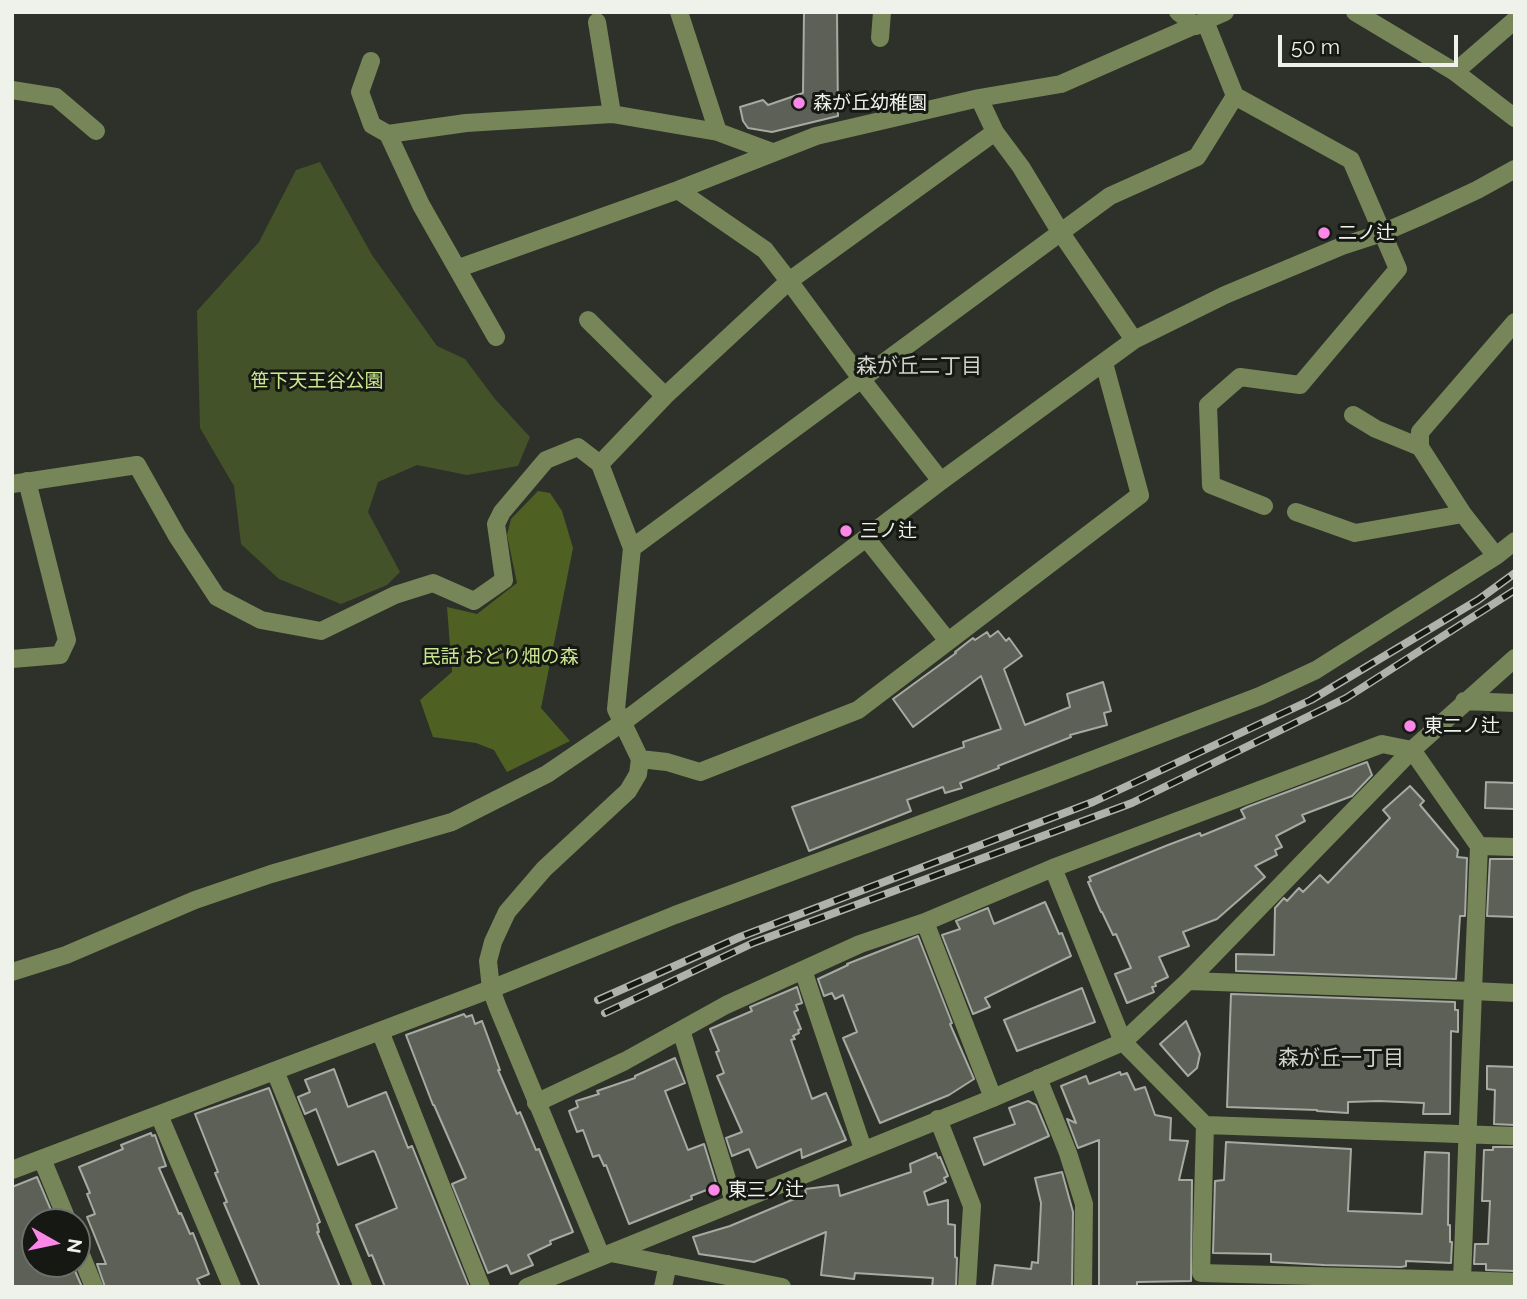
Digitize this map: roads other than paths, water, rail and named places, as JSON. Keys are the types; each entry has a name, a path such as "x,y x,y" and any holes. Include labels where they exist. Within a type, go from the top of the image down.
{"street":[{"path":"679,12 718,132"},
{"path":"880,38 882,12"},
{"path":"1178,12 1201,24 1235,96 1351,160 1398,269 1300,385 1240,377 1208,405 1211,485 1264,506"},
{"path":"459,268 678,190 816,136 979,97 1061,84 1225,12"},
{"path":"1354,12 1455,72 1515,118"},
{"path":"1455,72 1515,20"},
{"path":"597,23 612,114"},
{"path":"371,61 360,92 372,125 388,134 421,205 496,337"},
{"path":"12,90 56,97 96,131"},
{"path":"632,548 1110,196 1197,158 1235,96"},
{"path":"979,97 995,132 1021,167 1060,233 1134,340"},
{"path":"388,134 466,123 612,114 718,132 772,152"},
{"path":"600,464 665,396 789,281 995,132"},
{"path":"12,972 66,955 195,900 271,874 452,822 547,774 622,723 941,481 1134,340 1226,295 1342,246 1382,233 1477,190 1515,169"},
{"path":"678,190 765,250 941,481"},
{"path":"588,320 665,396"},
{"path":"1496,556 1463,514 1420,447 1420,432 1515,322"},
{"path":"639,759 667,762 701,772 858,710 1140,495 1104,363"},
{"path":"1353,415 1376,429 1420,447"},
{"path":"12,659 60,655 66,640 20,483 137,465 177,536 216,597 261,620 321,631 395,595 433,583 474,601 505,580 496,524 502,512 546,460 578,447 600,464 632,548 616,709 639,759 638,774 628,791 544,869 507,912 488,961 491,989 536,1103 606,1254"},
{"path":"1296,512 1355,533 1463,514"},
{"path":"866,538 948,641"},
{"path":"12,1170 491,989 675,915 1260,696 1316,670 1496,556 1515,541"},
{"path":"527,1287 993,1098 1123,1042 1188,981 1412,750 1515,658"},
{"path":"1464,701 1515,703"},
{"path":"536,1103 625,1061 726,1005 860,944 925,922 1053,868 1382,744 1412,750 1479,846 1462,1280"},
{"path":"1479,846 1515,847"},
{"path":"1053,868 1123,1042 1205,1125 1515,1136"},
{"path":"925,922 993,1098"},
{"path":"803,970 863,1149"},
{"path":"1188,981 1515,993"},
{"path":"681,1030 734,1202"},
{"path":"380,1031 481,1287"},
{"path":"275,1071 363,1287"},
{"path":"1038,1078 1069,1153 1084,1204 1083,1287"},
{"path":"159,1115 232,1287"},
{"path":"938,1119 972,1206 967,1287"},
{"path":"1205,1125 1201,1280 1515,1282"},
{"path":"42,1159 62,1208"},
{"path":"606,1254 782,1287"},
{"path":"663,1287 668,1264"}],"railway":[{"path":"598,1000 740,937 1093,802 1311,700 1478,600 1515,573"},
{"path":"605,1013 753,943 1132,803 1346,698 1515,590"}],"place":[{"name":"森が丘幼稚園","path":"799,103"},
{"name":"二ノ辻","path":"1324,233"},
{"name":"三ノ辻","path":"846,531"},
{"name":"東二ノ辻","path":"1410,726"},
{"name":"東三ノ辻","path":"714,1190"}],"district":[{"name":"森が丘二丁目","path":"919,367"},
{"name":"森が丘一丁目","path":"1341,1059"}],"park label":[{"name":"笹下天王谷公園","path":"317,381"},
{"name":"民話 おどり畑の森","path":"500,657"}]}
